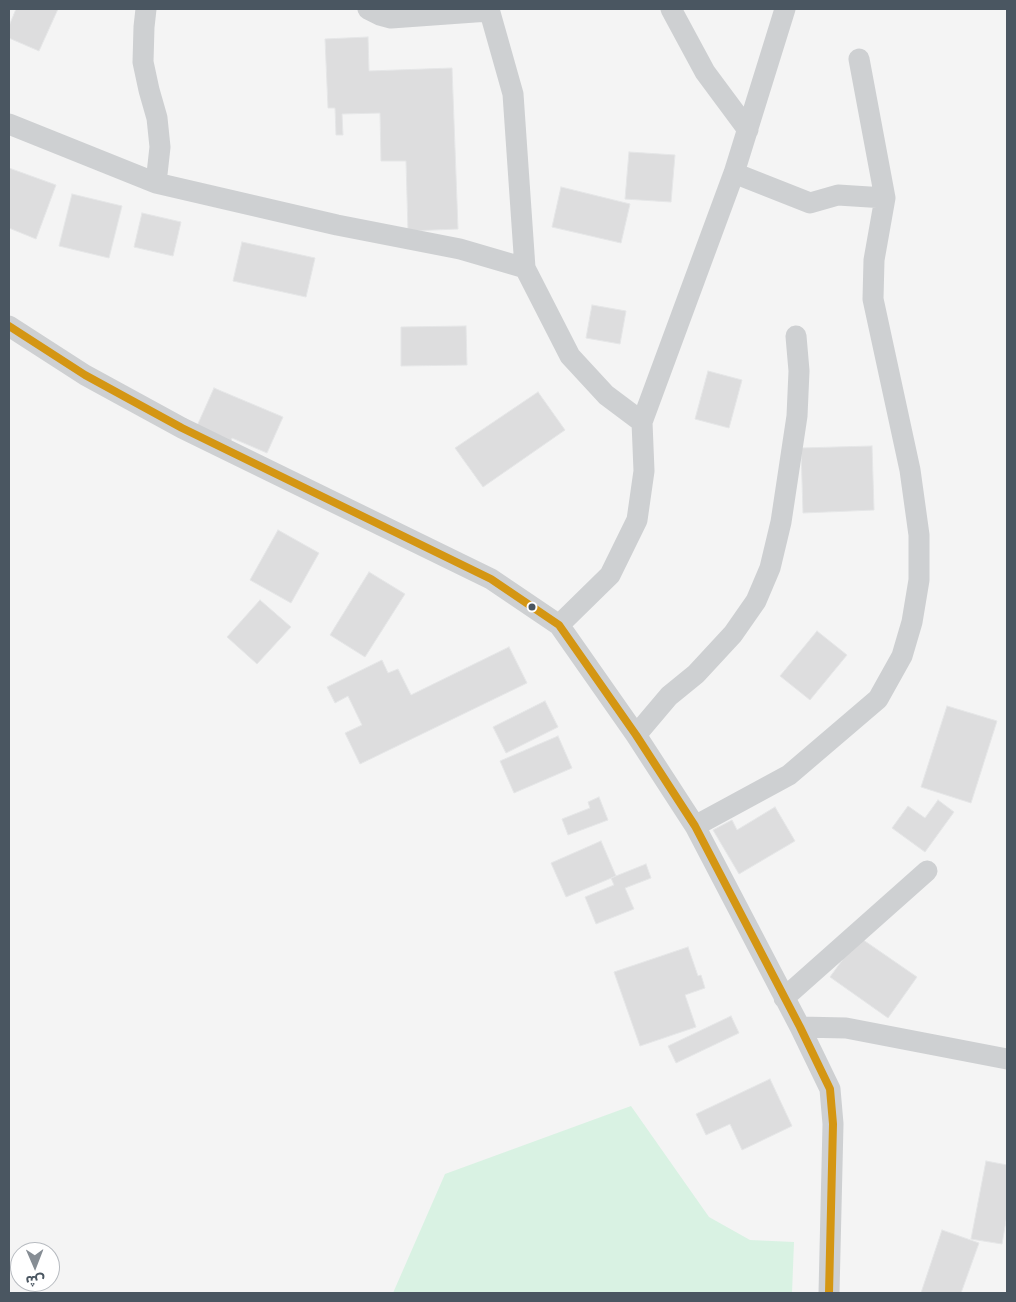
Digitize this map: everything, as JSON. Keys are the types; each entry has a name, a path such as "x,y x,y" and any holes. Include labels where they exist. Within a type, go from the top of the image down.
{"street":[{"path":"146,9 143,62 157,118 160,147 156,183"},
{"path":"368,9 391,18 489,10 513,94 525,268 570,356 606,395 642,422"},
{"path":"671,9 705,72 748,130"},
{"path":"559,624 610,575 637,520 644,472 642,422 734,173 786,9"},
{"path":"695,826 789,775 878,698 902,656 912,622 919,580 919,535 910,470 873,299 874,260 885,198 859,59"},
{"path":"9,124 156,183 337,225 460,250 525,268"},
{"path":"734,173 810,202 838,195 885,198"},
{"path":"9,326 85,375 182,428 491,579 559,624 636,735 695,826 800,1027 830,1089 833,1124 829,1293"},
{"path":"636,735 669,696 696,674 733,634 756,602 760,593 770,568 781,522 797,416 799,371 796,336"},
{"path":"784,998 927,871"},
{"path":"800,1027 846,1028 1007,1059"}],"green space":[{"path":"631,1106 709,1217 750,1240 794,1242 792,1293 393,1293 445,1174"}],"building":[{"path":"16,9 58,9 39,51 9,38 9,26"},
{"path":"368,37 369,71 452,68 458,229 408,231 406,161 381,161 380,113 342,114 343,135 336,135 335,108 328,108 325,39"},
{"path":"629,152 675,155 671,202 625,199"},
{"path":"9,168 56,185 36,239 9,228"},
{"path":"561,187 630,204 621,243 552,227"},
{"path":"72,194 122,206 109,258 59,246"},
{"path":"142,213 181,222 173,256 134,247"},
{"path":"242,242 315,258 306,297 233,281"},
{"path":"592,305 626,311 620,344 586,338"},
{"path":"466,326 467,365 401,366 401,327"},
{"path":"708,371 742,380 729,428 695,419"},
{"path":"214,388 283,417 267,453 232,438 231,441 197,426"},
{"path":"538,392 565,430 483,487 455,448"},
{"path":"872,446 874,510 803,513 801,448"},
{"path":"278,530 319,553 291,603 250,580"},
{"path":"369,572 405,594 365,657 330,635"},
{"path":"260,600 291,627 257,664 227,637"},
{"path":"817,631 847,655 810,700 780,676"},
{"path":"509,647 527,683 360,764 345,733 362,725 348,696 335,703 327,687 382,660 388,673 398,669 411,695"},
{"path":"545,701 558,727 506,753 493,727"},
{"path":"947,706 997,721 971,803 921,787"},
{"path":"558,736 572,768 514,793 500,761"},
{"path":"599,797 608,820 568,835 562,819 590,808 588,802"},
{"path":"938,800 954,812 925,852 892,828 908,806 925,818"},
{"path":"775,807 795,841 739,874 713,830 732,820 737,830"},
{"path":"601,841 616,876 566,897 551,863"},
{"path":"646,864 651,878 625,888 634,909 596,924 585,897 614,885 611,878"},
{"path":"859,937 917,977 888,1018 830,977"},
{"path":"688,947 698,976 701,975 705,988 685,995 696,1027 640,1046 614,972"},
{"path":"731,1016 739,1033 676,1063 668,1046"},
{"path":"770,1079 792,1126 742,1150 730,1124 706,1135 696,1114"},
{"path":"986,1161 1007,1165 1007,1215 1002,1244 971,1239"},
{"path":"942,1230 979,1243 961,1293 921,1293"}],"transit line":[{"path":"9,326 85,375 182,428 491,579 559,625 636,735 695,826 800,1027 830,1089 833,1124 829,1293"}]}
